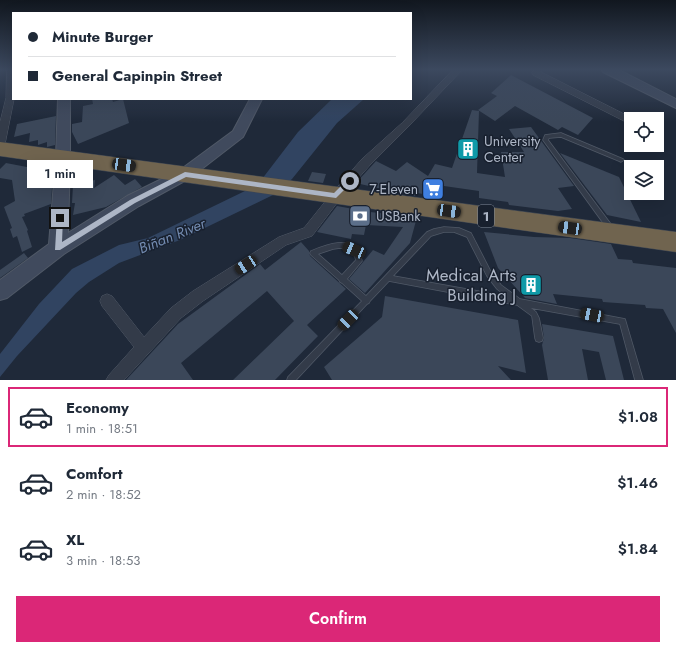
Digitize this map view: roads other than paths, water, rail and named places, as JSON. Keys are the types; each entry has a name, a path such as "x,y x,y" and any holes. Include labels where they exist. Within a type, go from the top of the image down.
{"highway":[{"name":"1","path":"0,149 336,196 449,220 615,234 676,242"}],"street":[{"path":"0,144 10,98 10,87"},
{"path":"114,380 176,313 198,296 283,241 308,232 336,196 366,162 405,126 442,87"},
{"path":"563,87 624,117"},
{"path":"642,87 676,104"},
{"path":"58,248 63,157 64,100"},
{"path":"0,291 58,248 133,201 185,174 238,134 255,100"},
{"path":"107,301 144,348"}],"lane":[{"path":"615,234 545,140 547,136 561,135 621,160"},
{"path":"291,380 429,234 436,231 449,220 469,235 489,274 499,287 515,301 534,314 539,338"},
{"path":"342,280 359,261 359,256 354,250 339,245 330,246 313,254 342,280 367,301"},
{"path":"388,278 623,321 639,380"}],"water":[{"name":"Biñan River","path":"331,100 363,100 337,123 292,179 273,195 180,240 119,263 89,282 76,293 17,356 0,377 0,354 39,304 72,269 119,245 148,238 247,190 262,179 298,132"}],"place":[{"name":"University Center","path":"468,149"},
{"name":"7-Eleven","path":"433,189"},
{"name":"USBank","path":"360,216"},
{"name":"Medical Arts Building J","path":"531,285"}]}
